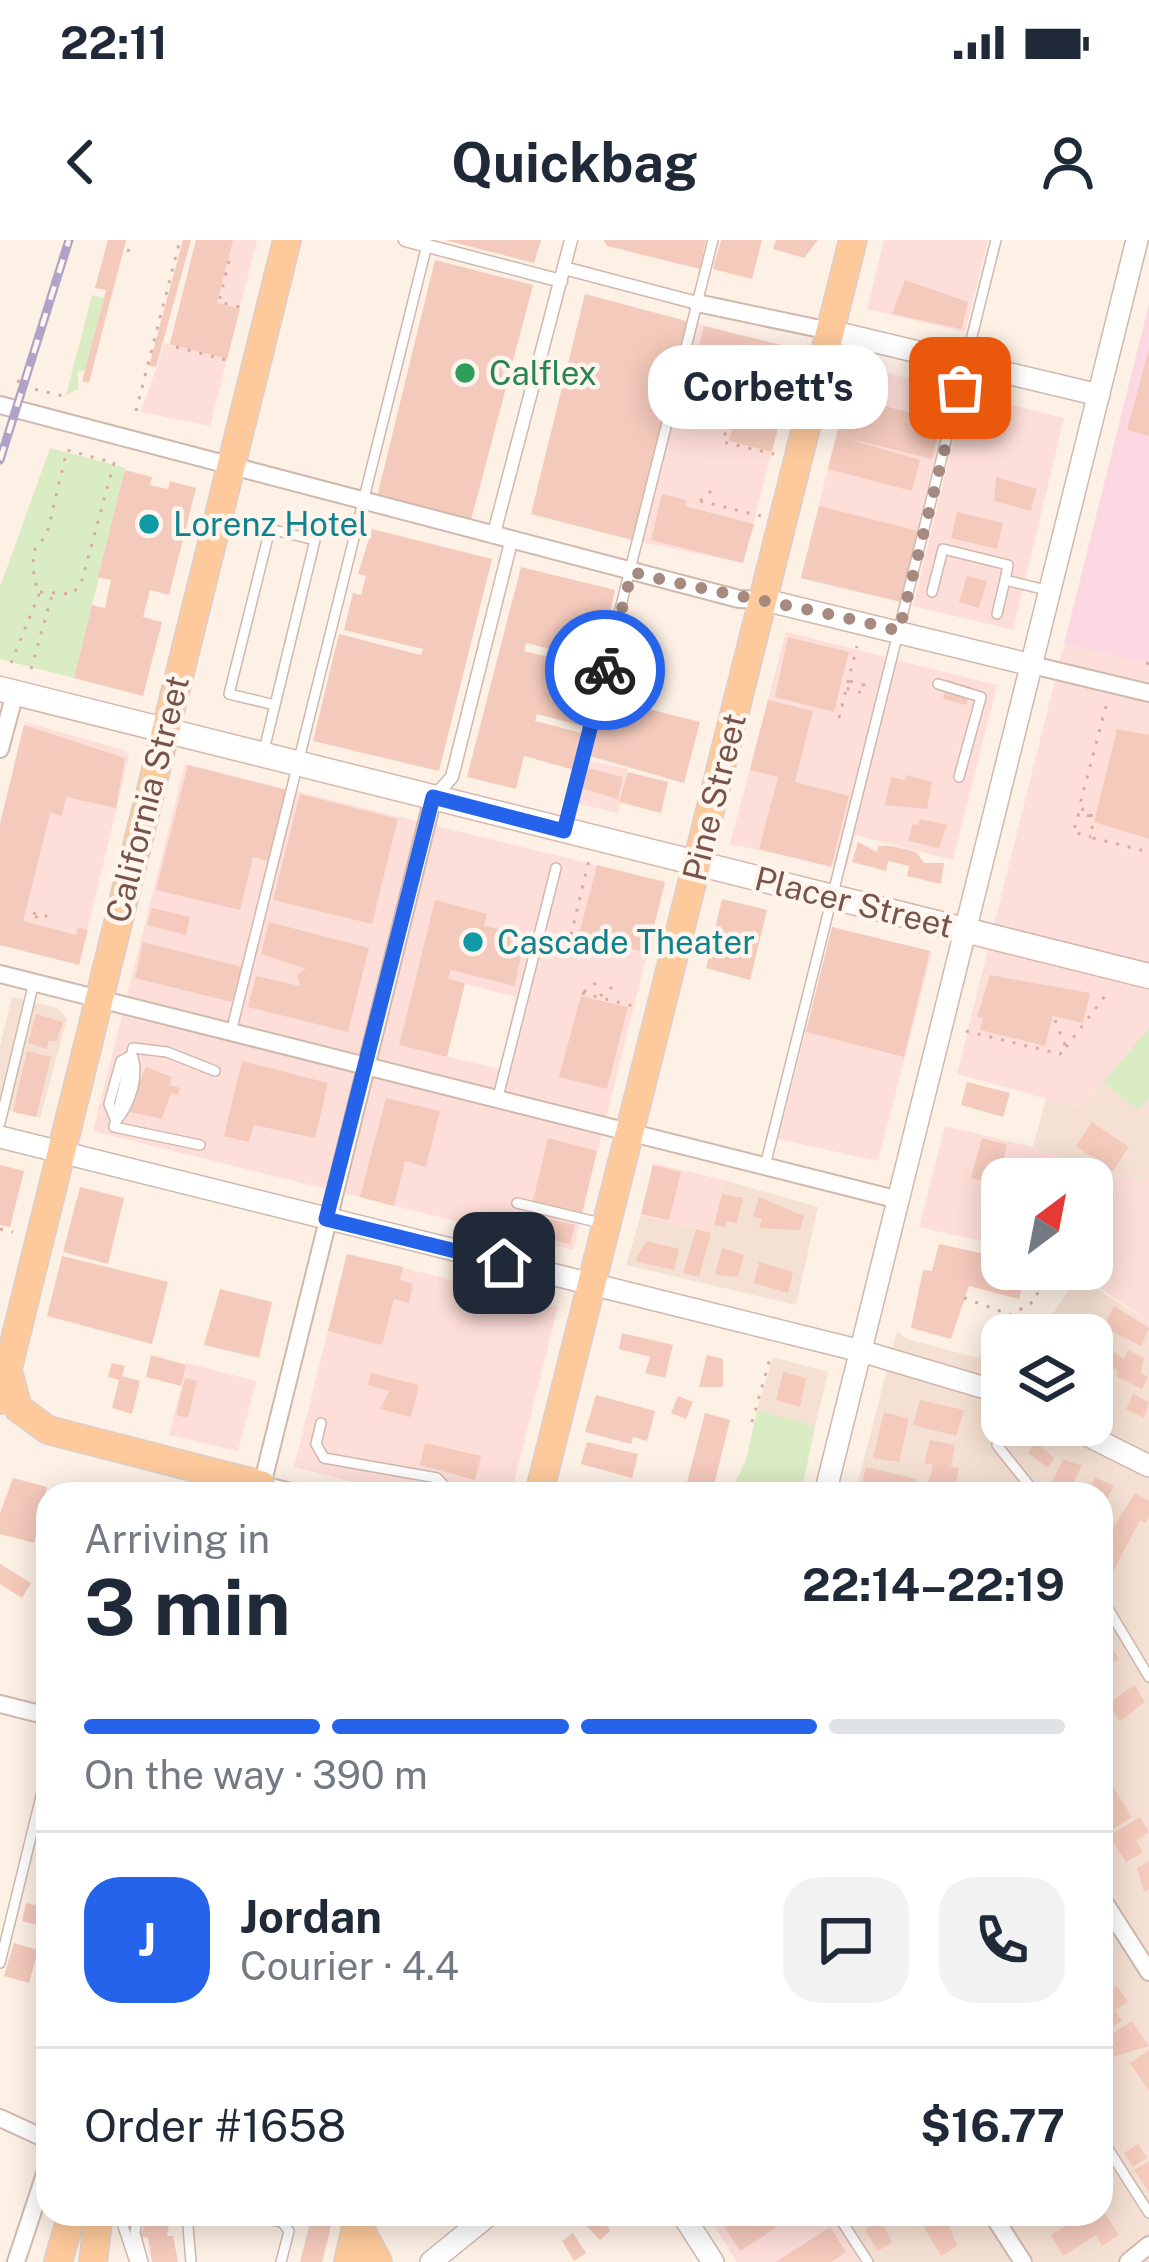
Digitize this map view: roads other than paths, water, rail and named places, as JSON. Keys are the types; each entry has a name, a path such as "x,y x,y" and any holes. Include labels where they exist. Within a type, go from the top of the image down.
{"main road":[{"name":"California Street","path":"6,1411 9,1359 287,240"},
{"name":"Pine Street","path":"542,1482 853,240"},
{"name":"Placer Street","path":"8,691 1149,976"},
{"path":"6,1411 48,1430 236,1482"},
{"path":"58,2262 68,2226"},
{"path":"93,2262 97,2226"},
{"path":"348,2262 356,2226"},
{"path":"362,2226 378,2262"}],"street":[{"path":"405,240 1099,394"},
{"path":"263,1482 433,797 452,777 571,240"},
{"path":"828,1482 1137,240"},
{"path":"0,405 502,540 1149,693"},
{"path":"0,749 8,691"},
{"path":"0,974 498,1096 898,1201"},
{"path":"0,1137 861,1351 981,1387"},
{"path":"1109,1446 1149,1466"},
{"path":"0,1704 36,1713"},
{"path":"1113,1916 1149,1972"},
{"path":"0,2117 36,2134"},
{"path":"16,2262 36,2201"},
{"path":"431,2262 475,2226"},
{"path":"690,2226 713,2262"},
{"path":"1000,2226 1023,2262"},
{"path":"1128,2262 1149,2245"}],"lane":[{"path":"564,831 713,240"},
{"path":"765,1167 996,240"},
{"path":"231,1031 428,243"},
{"path":"263,756 315,540 270,529 229,694 275,705"},
{"path":"932,592 943,549 1008,566 997,614"},
{"path":"1006,580 1050,591"},
{"path":"938,685 981,699 959,777"},
{"path":"498,1096 556,868"},
{"path":"0,1123 34,982"},
{"path":"200,1145 114,1127 134,1048 167,1052 215,1071"},
{"path":"517,1203 607,1225"},
{"path":"321,1423 316,1444 324,1458 441,1482"},
{"path":"999,1446 1027,1482"},
{"path":"1113,1617 1149,1677"},
{"path":"0,1963 4,1928 36,1812"},
{"path":"1113,2157 1149,2213"},
{"path":"124,2226 139,2262"},
{"path":"136,2226 139,2262"},
{"path":"189,2226 191,2262"},
{"path":"280,2262 289,2230 286,2226"},
{"path":"845,2226 868,2262"}],"railway":[{"path":"0,460 69,240"}],"place":[{"name":"Calflex","path":"465,373"},
{"name":"Corbett's","path":"960,388"},
{"name":"Lorenz Hotel","path":"149,524"},
{"name":"Cascade Theater","path":"473,942"}]}
